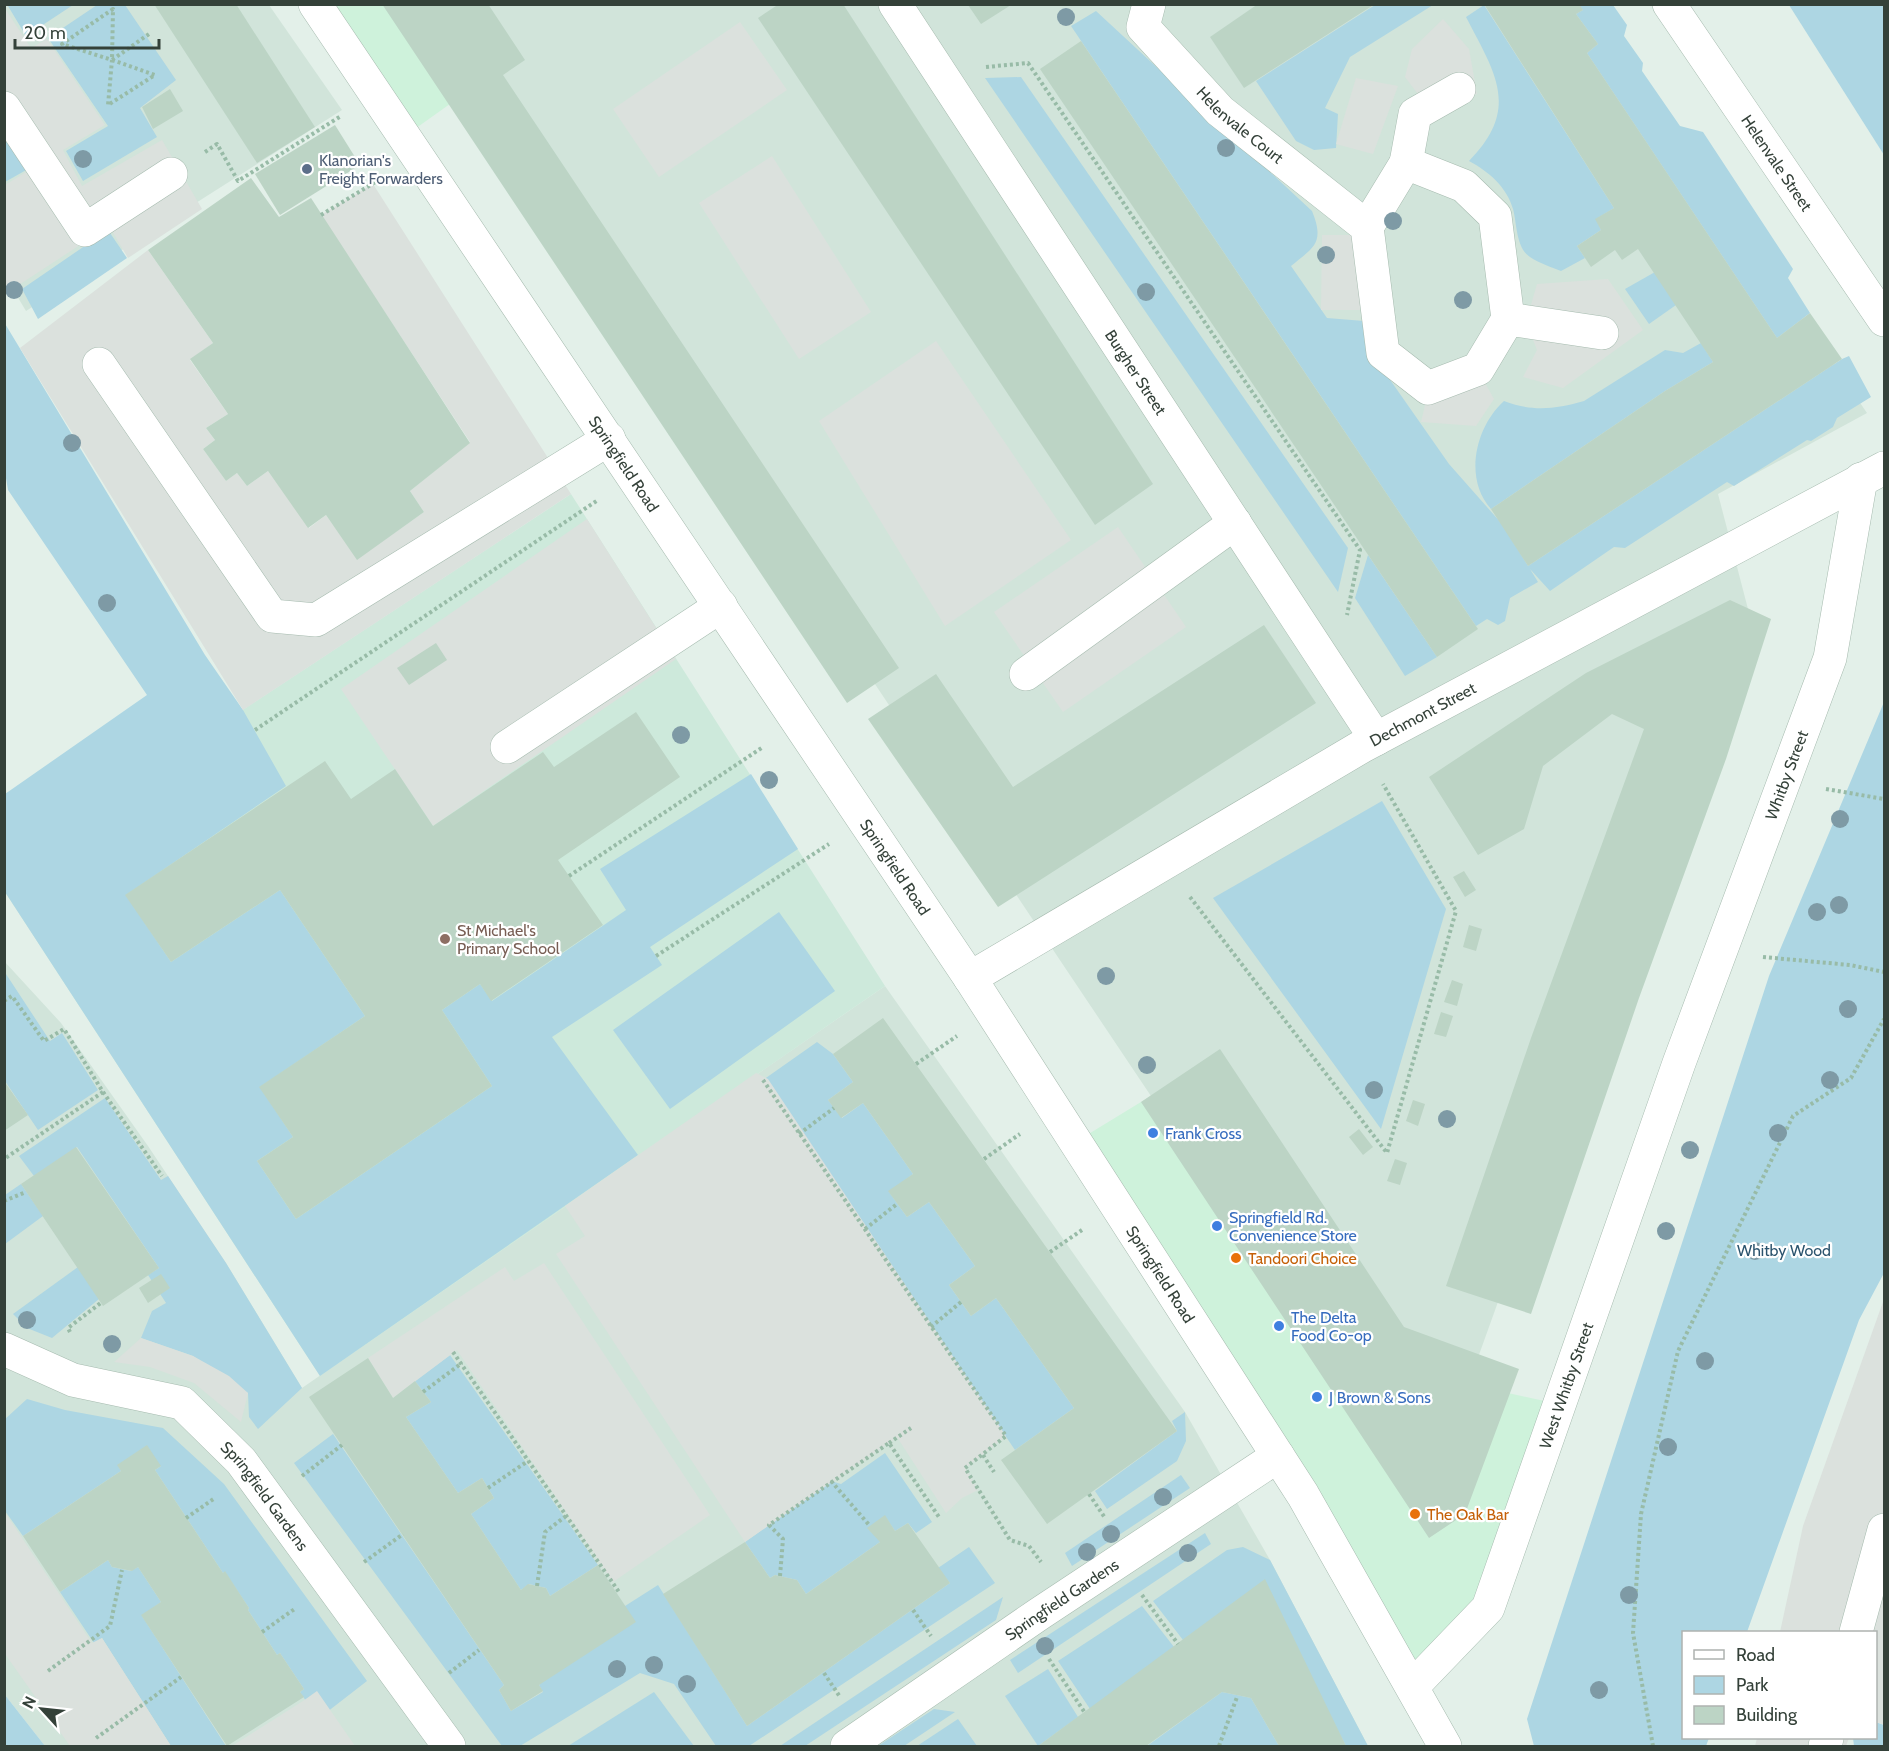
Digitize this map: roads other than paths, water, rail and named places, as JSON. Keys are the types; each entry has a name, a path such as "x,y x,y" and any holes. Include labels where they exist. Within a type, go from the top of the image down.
{"street":[{"name":"Springfield Road","path":"315,4 970,978 1278,1456 1446,1746"},
{"name":"Burgher Street","path":"895,4 1334,675 1369,743"},
{"name":"Helenvale Court","path":"1149,4 1143,27 1220,111 1366,227"},
{"name":"Helenvale Street","path":"1669,4 1884,320"},
{"path":"1406,164 1464,186 1495,216 1508,319 1478,369 1428,388 1383,353 1366,227 1406,164 1415,114 1459,89"},
{"path":"4,108 85,230 171,174"},
{"path":"1508,319 1602,333"},
{"path":"99,363 272,616 316,620 609,439"},
{"name":"Dechmont Street","path":"970,978 1369,743 1873,474"},
{"name":"Whitby Street","path":"1679,1063 1830,658 1873,474"},
{"path":"1026,674 1235,523"},
{"path":"507,747 721,606"},
{"name":"West Whitby Street","path":"1413,1686 1488,1608 1679,1063"},
{"name":"Springfield Gardens","path":"4,1348 73,1380 182,1403 241,1461 448,1746"},
{"name":"Springfield Gardens","path":"848,1746 1039,1614 1278,1456"},
{"path":"1856,1631 1884,1530"}],"place":[{"name":"Klanorian's Freight Forwarders","path":"307,169"},
{"name":"St Michael's Primary School","path":"445,939"},
{"name":"Frank Cross","path":"1153,1133"},
{"name":"Springfield Rd. Convenience Store","path":"1217,1226"},
{"name":"Tandoori Choice","path":"1236,1258"},
{"name":"The Delta Food Co-op","path":"1279,1326"},
{"name":"J Brown & Sons","path":"1317,1397"},
{"name":"The Oak Bar","path":"1415,1514"}],"park label":[{"name":"Whitby Wood","path":"1784,1250"}]}
